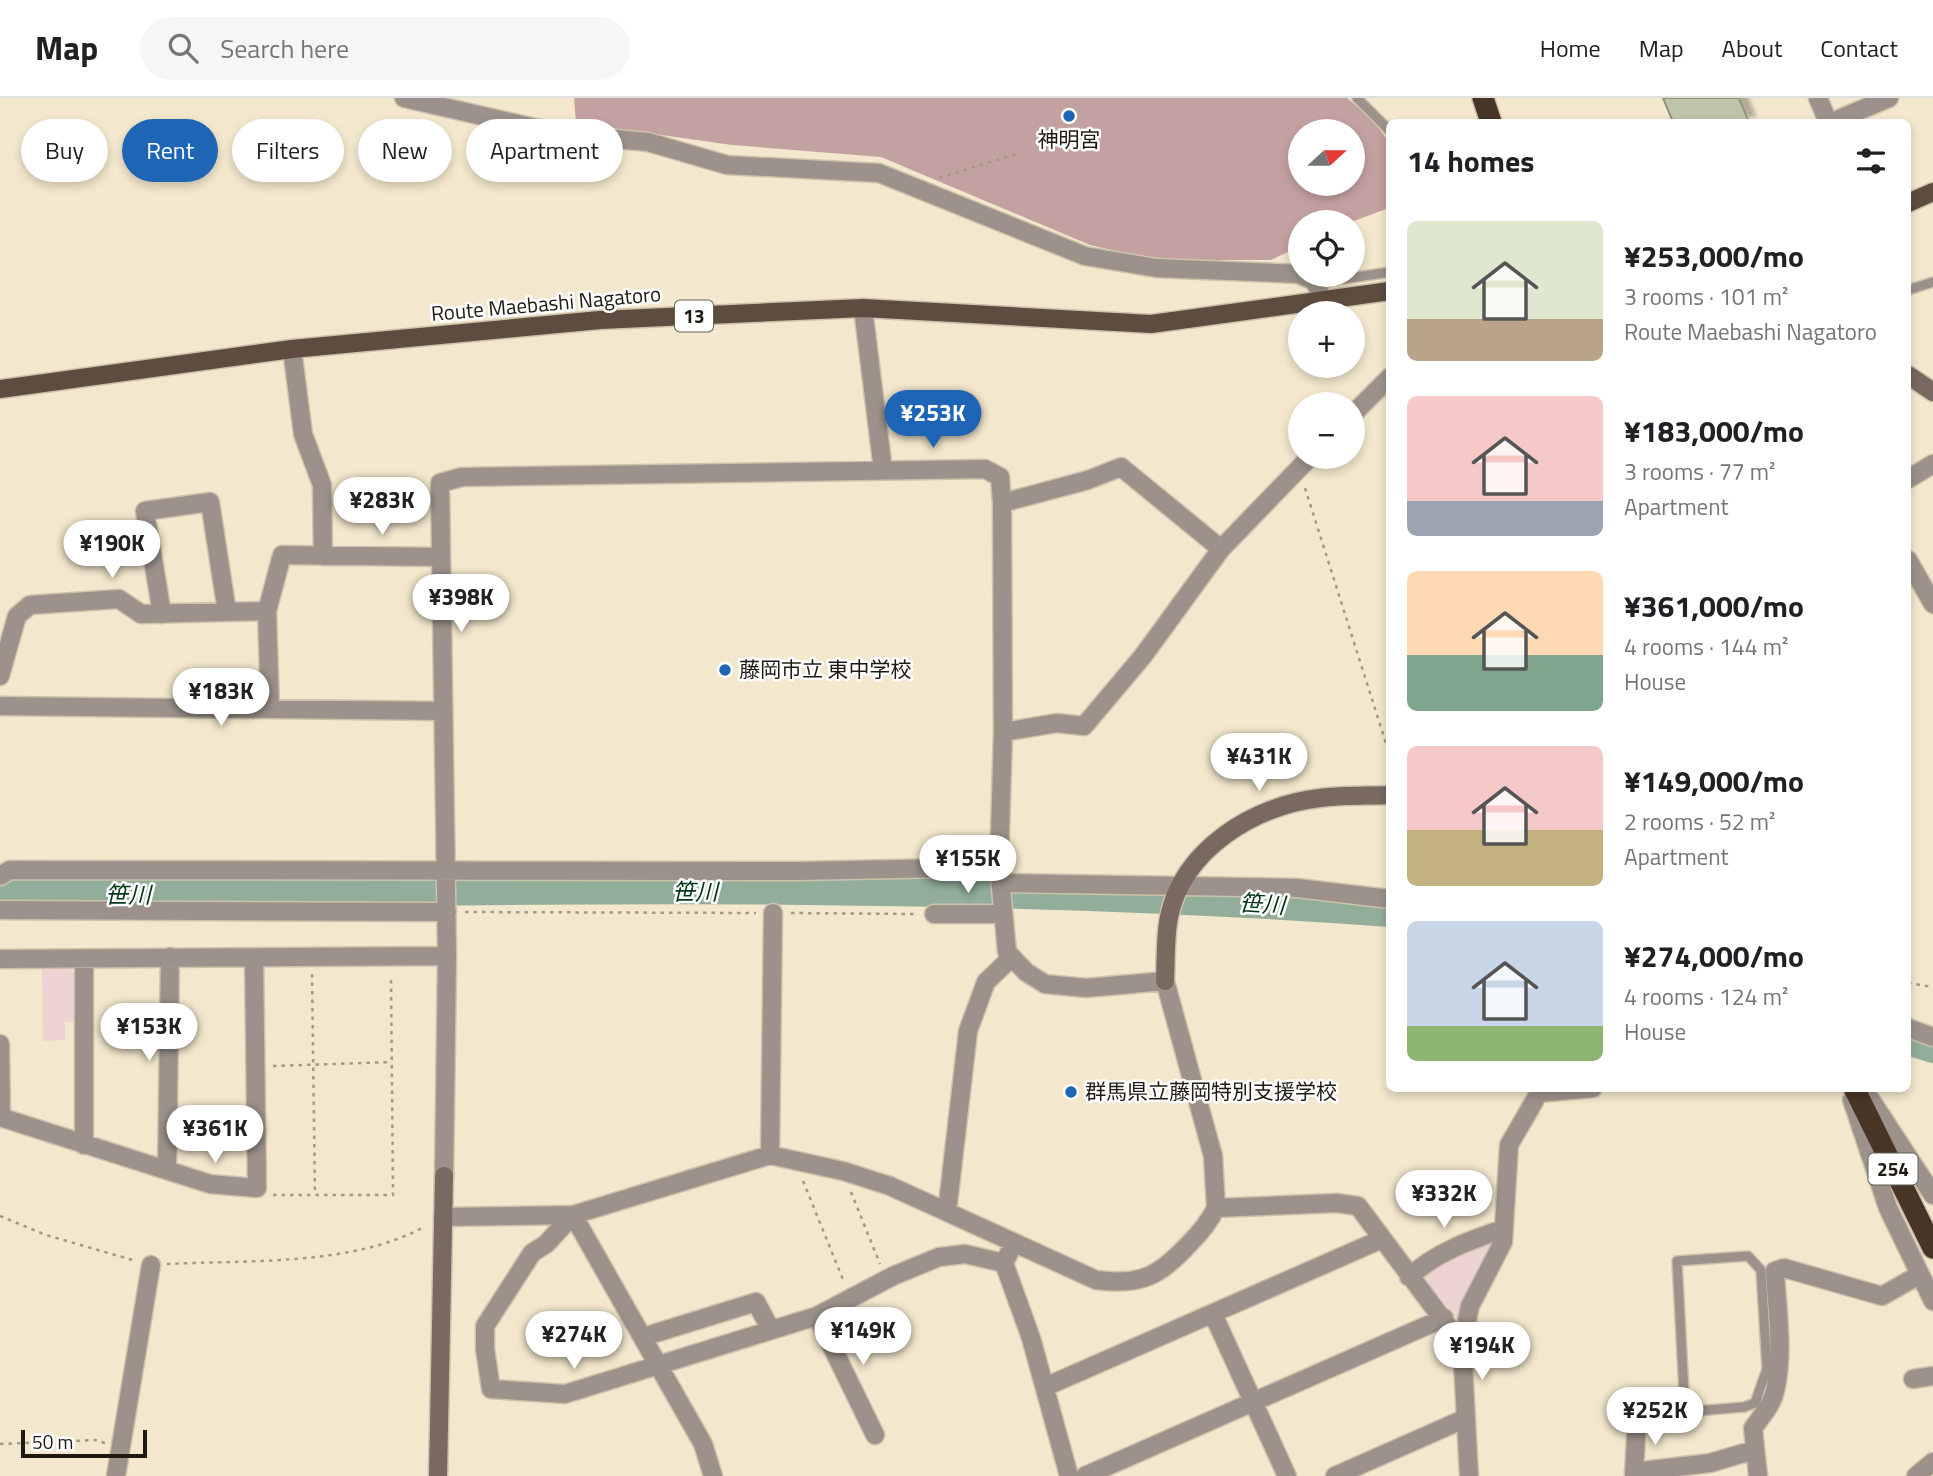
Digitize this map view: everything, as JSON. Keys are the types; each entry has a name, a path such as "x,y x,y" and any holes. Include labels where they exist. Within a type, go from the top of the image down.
{"highway":[{"path":"1483,98 1489,119"},
{"name":"254","path":"1856,1092 1933,1248"}],"main road":[{"path":"1911,201 1933,192"},
{"name":"Route Maebashi Nagatoro","path":"0,389 292,349 600,320 863,308 1151,324 1319,294 1386,291"}],"street":[{"path":"404,98 562,134 648,142 727,165 879,173 1085,256 1156,268 1288,274"},
{"path":"1818,98 1828,119"},
{"path":"1837,119 1889,98"},
{"path":"1317,287 1319,294"},
{"path":"863,308 883,470"},
{"path":"292,349 303,434 322,485 323,556"},
{"path":"1911,377 1933,392"},
{"path":"1365,402 1386,381"},
{"path":"1911,477 1933,464"},
{"path":"1002,503 1088,480 1121,467 1221,549"},
{"path":"438,1476 447,956 440,483 462,477 883,470 985,469 1000,477 1003,732 1000,875 1007,952 1026,972 1045,984 1065,987 1165,981"},
{"path":"1003,732 1057,723 1084,726 1143,656 1221,549 1298,469"},
{"path":"162,614 145,511 210,502 228,612"},
{"path":"270,709 267,611 282,555 441,557"},
{"path":"1911,565 1933,604"},
{"path":"0,676 17,616 30,605 119,599 141,614 267,611"},
{"path":"0,706 443,711"},
{"path":"443,1217 573,1215 770,1155 843,1171 890,1186 1096,1280 1121,1283 1156,1275 1166,1269 1209,1223 1216,1208 1213,1156 1165,981 1170,916 1182,884 1196,861 1224,834 1265,812 1318,798 1386,795"},
{"path":"0,876 10,870 446,877 798,871 1000,875 1297,888 1386,899"},
{"path":"0,910 447,908"},
{"path":"770,1155 773,913"},
{"path":"934,914 1002,914"},
{"path":"0,959 447,956"},
{"path":"167,1170 170,957"},
{"path":"947,1212 968,1031 986,982 1012,957"},
{"path":"0,1044 1,1117 210,1184 257,1188 254,958"},
{"path":"84,959 84,1145"},
{"path":"1911,1029 1933,1037"},
{"path":"1469,1476 1462,1345 1470,1306 1503,1242 1508,1145 1539,1093 1550,1092"},
{"path":"1849,1092 1888,1208 1933,1301"},
{"path":"1866,1092 1933,1195"},
{"path":"1216,1208 1337,1203 1358,1206 1462,1345"},
{"path":"573,1215 703,1444 713,1476"},
{"path":"573,1215 546,1244 532,1253 485,1326 485,1349 491,1389 565,1394 817,1315 886,1280 940,1257 965,1254 1004,1263"},
{"path":"1409,1277 1429,1259 1464,1242 1503,1229"},
{"path":"1045,1387 1382,1239"},
{"path":"1014,1244 1004,1263 1045,1387 1069,1476"},
{"path":"116,1476 150,1265"},
{"path":"1758,1476 1753,1428 1770,1406 1775,1391 1779,1351 1775,1271 1784,1268 1882,1296 1919,1275"},
{"path":"643,1337 756,1302 771,1330"},
{"path":"1213,1314 1287,1476"},
{"path":"817,1315 874,1435"},
{"path":"1085,1476 1444,1318"},
{"path":"1913,1379 1933,1376"},
{"path":"1637,1416 1634,1474 1710,1463 1755,1450"},
{"path":"1335,1476 1464,1419"},
{"path":"1916,1476 1933,1462"}],"lane":[{"path":"1357,98 1386,127"},
{"path":"1319,294 1330,281 1386,273"},
{"path":"1911,289 1933,282"},
{"path":"1637,1416 1685,1411 1755,1403 1767,1369 1761,1270 1748,1256 1678,1261 1685,1411"}],"path":[{"path":"915,186 1016,154"},
{"path":"1307,469 1386,742"},
{"path":"447,908 934,914"},
{"path":"257,1188 277,1196 393,1195 391,957"},
{"path":"312,958 314,1195"},
{"path":"1911,983 1933,987"},
{"path":"255,1066 392,1062"},
{"path":"795,1162 851,1298"},
{"path":"843,1171 886,1280"},
{"path":"0,1216 46,1235 150,1265 360,1250 403,1238 443,1217"},
{"path":"0,1444 95,1440 121,1448"}],"shaded area":[{"path":"574,98 1347,98 1371,118 1386,138 1386,209 1365,217 1365,210 1288,210 1288,252 1271,260 1154,260 1090,245 881,157 732,145 623,130 623,119 576,119"},
{"path":"42,966 69,966 77,978 77,1022 65,1022 65,1040 43,1041"},
{"path":"1498,1239 1460,1322 1421,1276 1439,1263"}],"building":[{"path":"1663,98 1739,98 1748,119 1672,119"}],"waterway":[{"name":"笹川","path":"0,895 695,889 869,891 1043,894 1386,912"},
{"name":"笹川","path":"1911,1041 1933,1048"}],"place":[{"name":"神明宮","path":"1069,116"},
{"name":"藤岡市立 東中学校","path":"725,670"},
{"name":"群馬県立藤岡特別支援学校","path":"1071,1092"}]}
